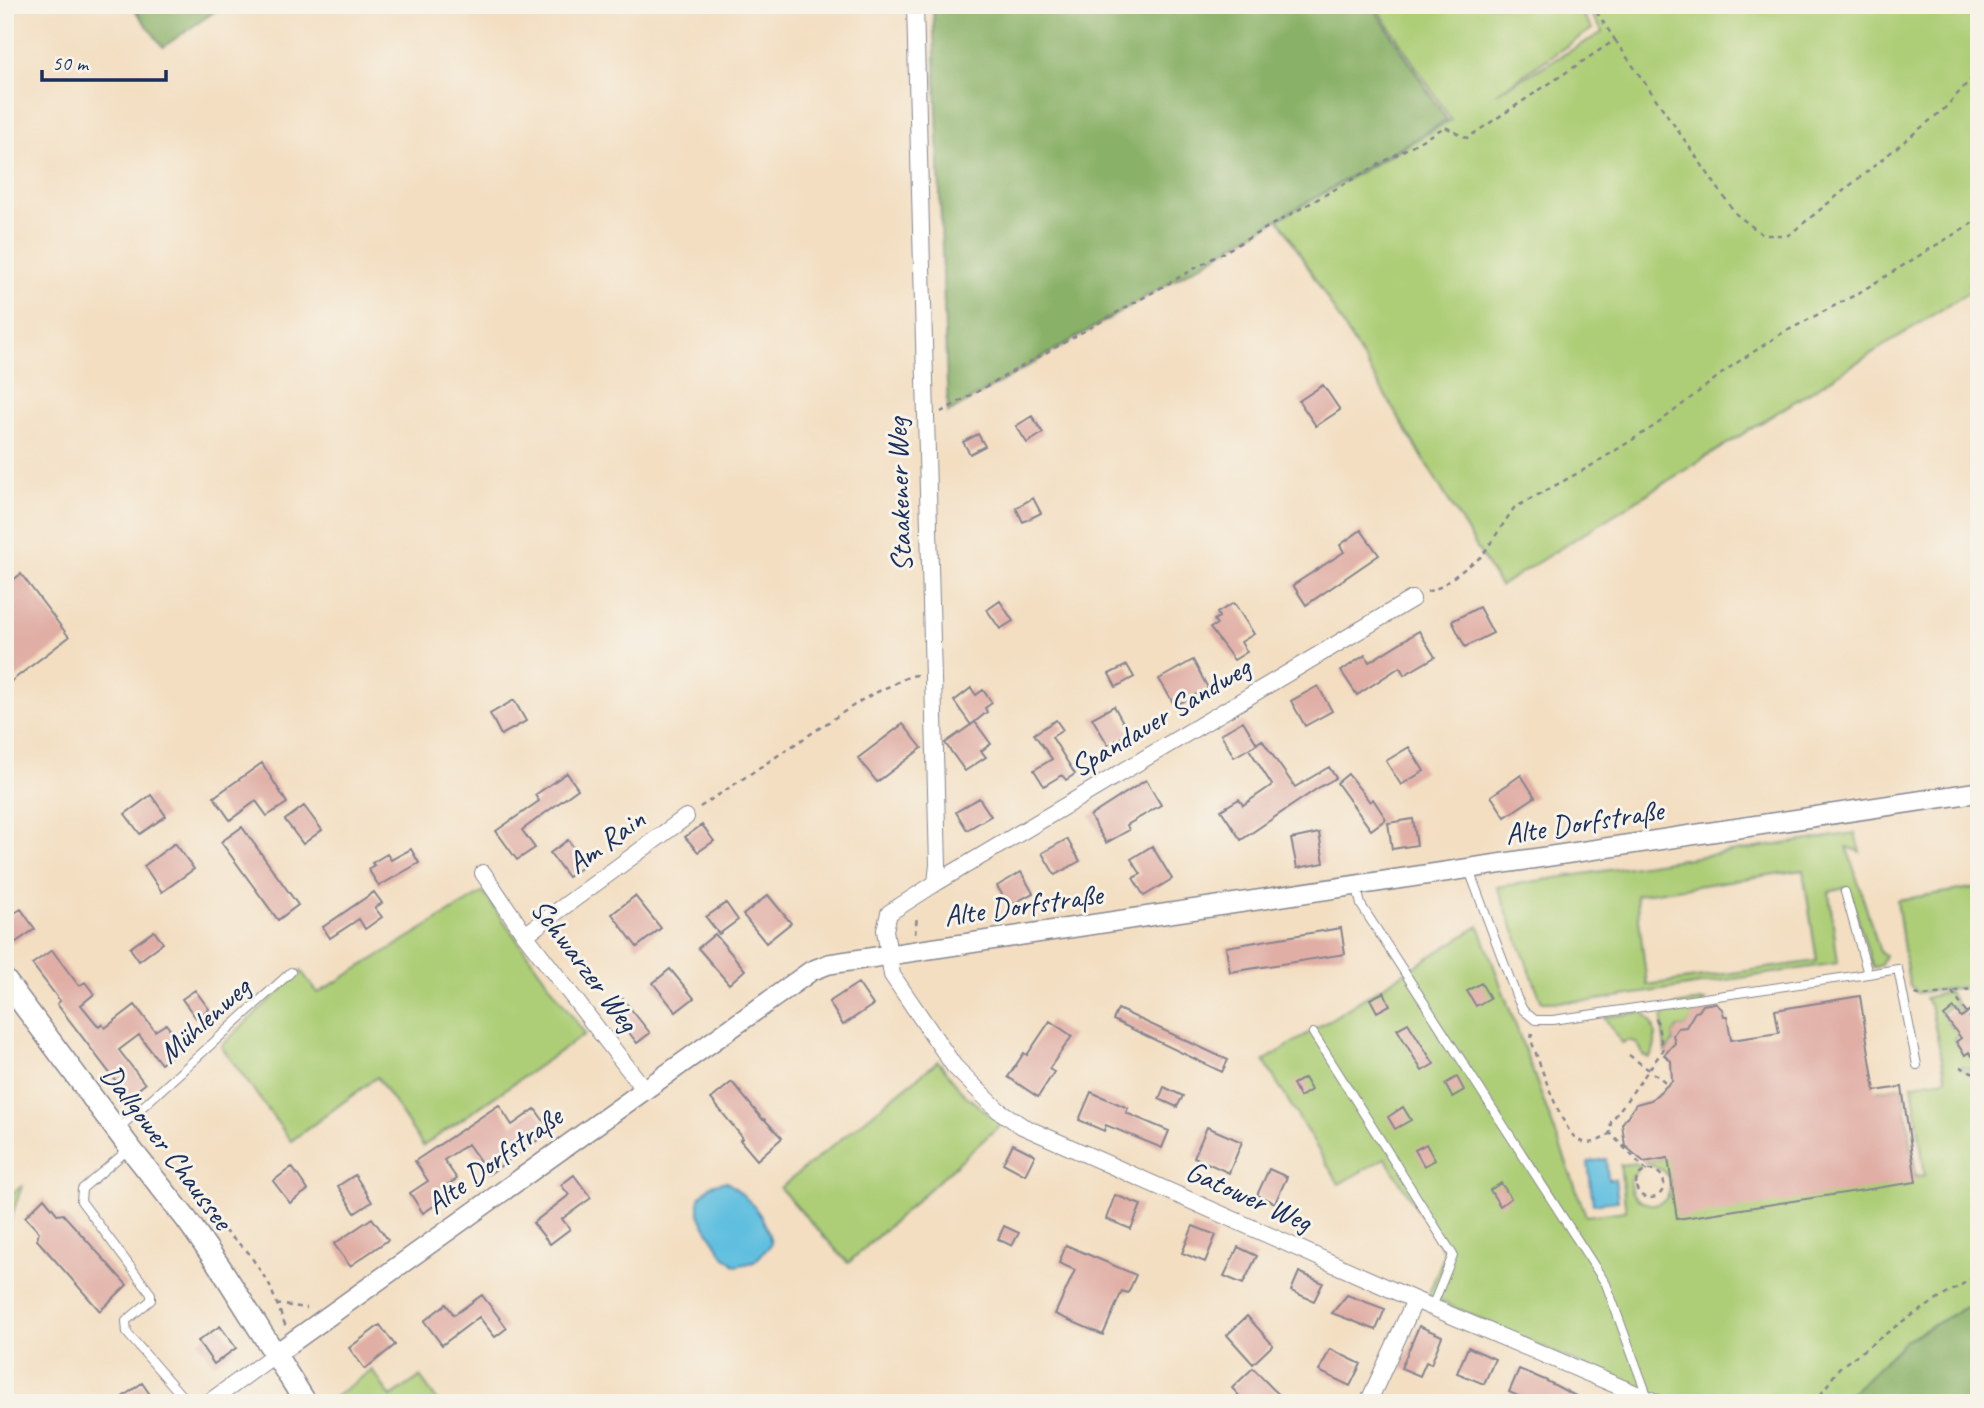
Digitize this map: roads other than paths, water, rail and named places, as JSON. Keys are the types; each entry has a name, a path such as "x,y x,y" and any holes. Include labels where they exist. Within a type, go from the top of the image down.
{"main road":[{"name":"Dallgower Chaussee","path":"5,980 187,1220 306,1403"}],"street":[{"name":"Staakener Weg","path":"915,5 936,883"},
{"name":"Spandauer Sandweg","path":"936,883 1412,599"},
{"name":"Alte Dorfstraße","path":"208,1403 644,1089 811,971 829,964 1979,792"},
{"name":"Am Rain","path":"525,935 686,817"},
{"name":"Schwarzer Weg","path":"483,873 525,935 644,1089"},
{"path":"889,956 885,930 889,913 936,883"},
{"name":"Gatower Weg","path":"889,956 892,975 954,1066 998,1110 1022,1126 1415,1300 1653,1401"},
{"path":"1368,1403 1415,1300"}],"lane":[{"path":"1469,870 1517,998 1523,1010 1535,1020 1654,1007 1898,969 1917,1065"},
{"path":"1357,886 1361,905 1606,1284 1653,1401"},
{"path":"1845,892 1867,974"},
{"name":"Mühlenweg","path":"117,1130 291,972"},
{"path":"1313,1033 1453,1255 1432,1307"},
{"path":"130,1148 82,1189 81,1201 151,1294 151,1300 126,1321 127,1334 188,1403"}],"water":[{"path":"1606,1159 1608,1179 1615,1179 1618,1201 1593,1204 1588,1162"},
{"path":"726,1181 755,1208 766,1226 771,1245 754,1262 736,1266 724,1256 699,1214 699,1198 711,1185"}]}
